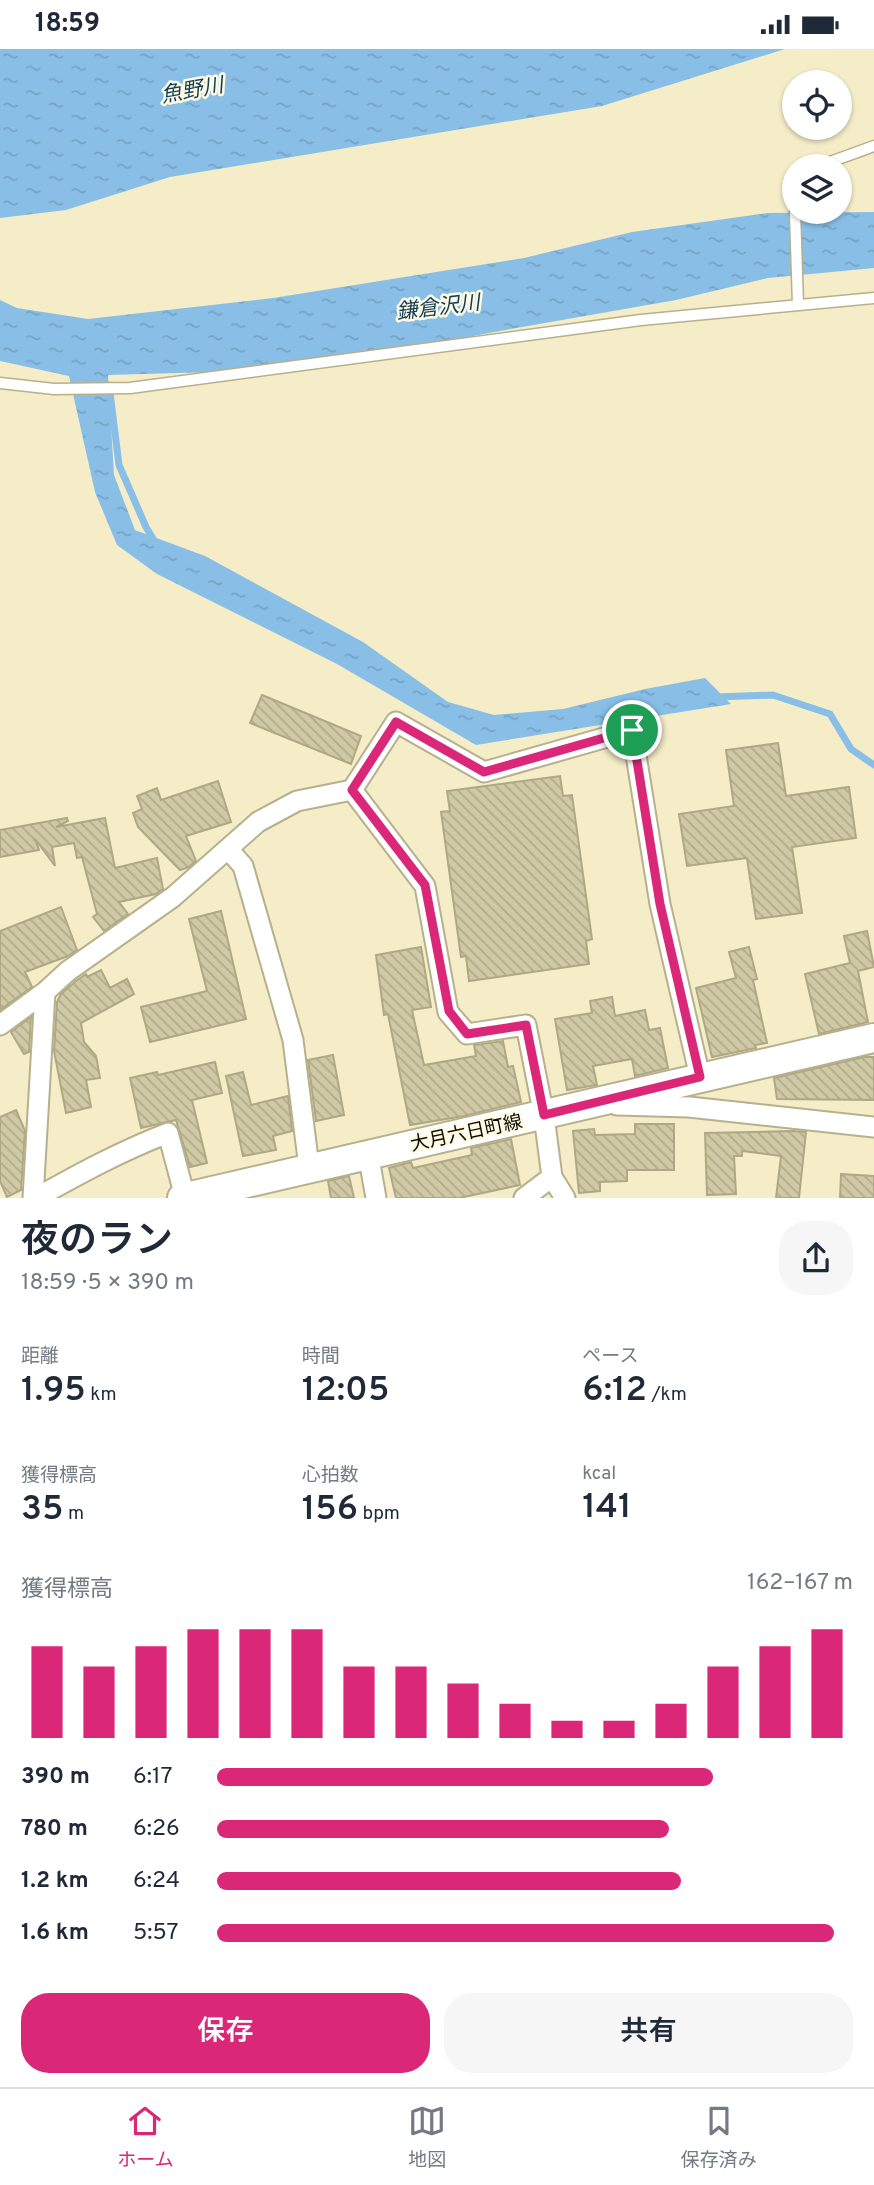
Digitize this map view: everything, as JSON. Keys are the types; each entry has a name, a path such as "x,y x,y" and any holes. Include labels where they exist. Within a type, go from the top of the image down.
{"main road":[{"name":"大月六日町線","path":"183,1198 368,1153 874,1038"}],"street":[{"path":"0,1025 45,992 68,971 173,897 258,822 297,801 352,790 396,722 484,772 632,730 660,904 700,1077"},
{"path":"352,790 425,885 449,1011 467,1034 526,1025 544,1115 552,1177 565,1198"},
{"path":"228,849 243,866 293,1040 309,1167"},
{"path":"35,1198 45,992"},
{"path":"588,1104 689,1107 874,1127"},
{"path":"35,1198 136,1145 168,1133 183,1198"},
{"path":"368,1153 376,1198"},
{"path":"524,1198 552,1177"}],"lane":[{"path":"852,154 874,146"},
{"path":"795,224 798,305"},
{"path":"0,383 54,389 124,388 640,320 874,298"}],"water":[{"name":"魚野川","path":"0,49 785,49 602,106 170,177 66,210 0,218"},
{"name":"鎌倉沢川","path":"852,212 874,212 874,268 768,278 676,300 483,334 313,369 108,375 114,475 135,530 205,556 363,642 448,702 494,715 563,709 705,678 731,704 476,745 337,664 157,574 117,545 95,492 69,376 0,361 0,300 17,308 88,319 273,298 524,258 632,232 767,213 782,213 782,224 852,224"}],"building":[{"path":"262,695 361,736 351,764 250,723"},
{"path":"778,743 786,796 849,787 856,838 792,847 802,913 756,919 747,858 687,866 679,814 734,806 726,750"},
{"path":"560,776 563,796 572,795 592,939 586,941 589,964 469,981 466,956 461,957 441,812 450,811 447,791"},
{"path":"218,781 231,822 186,836 196,861 180,870 138,827 133,813 142,809 137,796 157,788 161,800"},
{"path":"67,818 68,821 56,827 105,818 115,868 157,858 163,889 156,894 119,902 128,914 104,931 93,917 97,914 82,857 77,858 74,843 52,847 55,866 35,839 39,850 0,857 0,830"},
{"path":"61,907 77,950 25,972 32,987 0,1010 0,931"},
{"path":"221,911 246,1019 150,1042 141,1007 207,991 189,919"},
{"path":"867,931 874,967 858,971 868,1022 819,1034 805,974 850,963 844,936"},
{"path":"421,947 431,1007 412,1010 424,1065 476,1056 474,1045 503,1041 508,1067 513,1066 521,1102 464,1116 410,1125 388,1014 384,1015 376,955"},
{"path":"749,947 757,979 753,980 767,1043 755,1045 756,1048 712,1057 696,988 736,978 729,952"},
{"path":"101,970 110,988 127,979 134,994 81,1023 84,1042 96,1056 100,1078 86,1080 91,1107 66,1113 54,1051 57,1002 61,994 76,981 86,974 87,977"},
{"path":"612,997 615,1016 645,1010 649,1030 660,1028 668,1068 635,1076 632,1059 593,1066 597,1085 567,1090 555,1019 592,1013 590,1001"},
{"path":"31,1017 29,1052 24,1054 11,1032"},
{"path":"333,1055 344,1115 316,1121 308,1060"},
{"path":"874,1057 874,1100 777,1099 774,1078"},
{"path":"215,1062 222,1093 192,1100 207,1163 190,1167 176,1120 141,1128 130,1078 157,1072 158,1075"},
{"path":"243,1072 251,1105 288,1096 292,1131 273,1136 276,1150 243,1156 226,1076"},
{"path":"16,1110 25,1131 21,1190 7,1197 0,1181 0,1117"},
{"path":"635,1124 674,1124 674,1170 627,1170 627,1181 600,1182 600,1191 579,1193 573,1131 594,1129 595,1135 635,1134"},
{"path":"806,1132 799,1198 776,1198 781,1156 742,1151 742,1156 734,1156 736,1194 707,1195 705,1133"},
{"path":"511,1139 520,1185 459,1198 396,1198 389,1168 411,1162 413,1168 472,1155 471,1148"},
{"path":"841,1174 874,1176 874,1198 840,1198"},
{"path":"349,1176 354,1198 331,1198 328,1181"}],"waterway":[{"path":"109,385 119,465 155,542"},
{"path":"717,697 773,695 830,714 851,749 874,765"}],"route":[{"path":"396,722 484,772 632,730 660,904 700,1077 544,1115 526,1025 467,1034 449,1011 425,885 352,790 396,722"}]}
